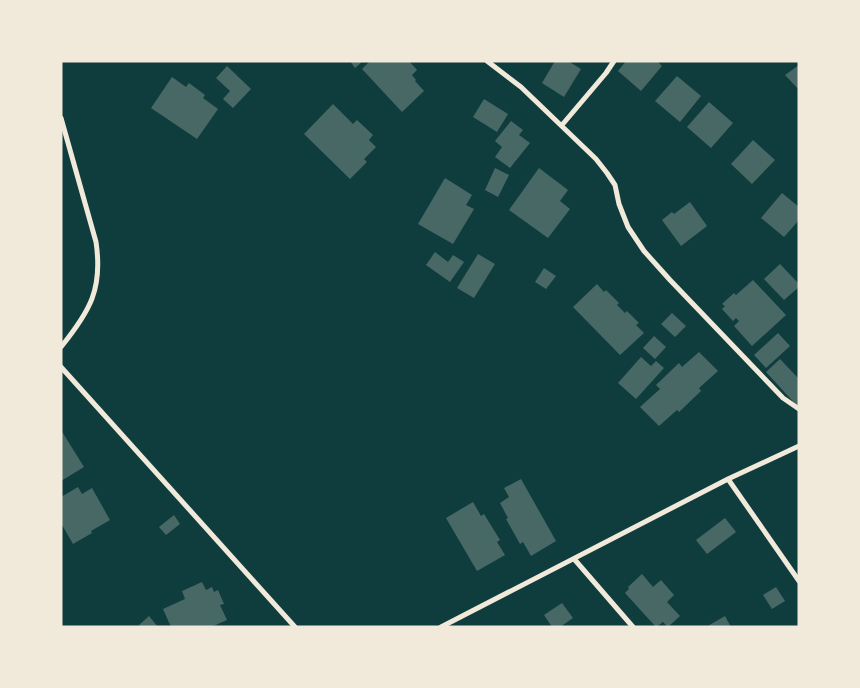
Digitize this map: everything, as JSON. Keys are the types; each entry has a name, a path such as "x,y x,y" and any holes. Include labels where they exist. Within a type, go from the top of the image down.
{"street":[{"path":"487,61 521,87 596,158 608,173 615,186 619,204 628,227 644,251 783,398 799,409"},
{"path":"562,125 614,61"},
{"path":"61,118 96,242 98,259 98,278 88,309 61,347"},
{"path":"61,367 295,627"},
{"path":"61,379 69,375"},
{"path":"442,627 471,610 574,560 728,479 799,446"},
{"path":"728,479 799,581"},
{"path":"574,560 633,627"}],"building":[{"path":"350,61 363,61 355,68"},
{"path":"370,61 409,61 417,70 412,75 415,81 424,91 402,112 362,69"},
{"path":"555,61 568,61 581,69 564,97 542,83"},
{"path":"626,61 657,61 662,66 641,91 618,71"},
{"path":"799,65 799,90 785,75"},
{"path":"227,66 251,89 233,108 223,99 230,91 216,78"},
{"path":"677,76 701,96 680,122 655,101"},
{"path":"172,77 186,87 189,83 205,95 203,98 218,109 197,139 151,108"},
{"path":"484,99 508,114 497,132 473,117"},
{"path":"709,102 733,123 711,148 687,127"},
{"path":"333,104 353,124 357,120 373,135 369,140 376,147 364,159 367,162 350,179 304,134"},
{"path":"511,121 523,130 519,135 530,143 510,168 495,157 502,147 495,141"},
{"path":"753,140 775,160 752,184 731,164"},
{"path":"495,168 509,175 498,197 485,190"},
{"path":"539,168 568,190 560,201 570,209 548,238 509,210"},
{"path":"445,178 472,195 466,205 474,209 453,244 418,224"},
{"path":"782,193 799,207 799,220 784,237 761,218"},
{"path":"690,202 707,226 681,246 662,220"},
{"path":"435,252 448,262 453,255 464,262 450,282 426,265"},
{"path":"478,254 495,264 474,298 457,288"},
{"path":"780,264 799,284 799,287 784,300 764,279"},
{"path":"544,268 556,276 546,289 535,282"},
{"path":"753,280 786,315 752,346 734,326 739,321 736,318 733,321 722,309 725,306 722,304"},
{"path":"597,284 619,303 617,305 625,313 627,311 639,323 636,325 644,333 620,355 573,307"},
{"path":"672,313 686,326 675,337 661,324"},
{"path":"778,333 790,346 766,368 754,355"},
{"path":"654,336 666,347 655,359 643,348"},
{"path":"699,352 718,371 699,388 701,391 679,412 677,410 659,426 640,407 660,389 656,385 679,363 682,367"},
{"path":"641,357 651,366 656,361 664,368 636,399 618,383"},
{"path":"780,359 799,379 799,408 766,372"},
{"path":"61,430 84,467 61,481"},
{"path":"521,479 556,541 531,556 523,542 520,544 506,519 508,518 500,503 509,497 504,488"},
{"path":"78,487 82,494 92,488 110,520 73,544 61,523 61,497"},
{"path":"473,502 481,516 484,514 500,540 497,542 505,555 477,571 446,518"},
{"path":"174,515 180,524 166,535 159,527"},
{"path":"725,518 736,532 707,554 696,540"},
{"path":"642,574 653,587 661,580 674,595 667,602 680,616 668,627 663,622 656,627 625,593 629,589 628,587"},
{"path":"202,582 206,590 212,587 214,592 218,590 224,604 220,605 227,620 211,627 171,627 163,609 185,599 182,591"},
{"path":"776,587 785,601 772,609 763,595"},
{"path":"562,603 573,618 560,627 552,627 544,615"},
{"path":"149,616 158,627 141,627 139,625"},
{"path":"725,616 731,627 706,627"}]}
